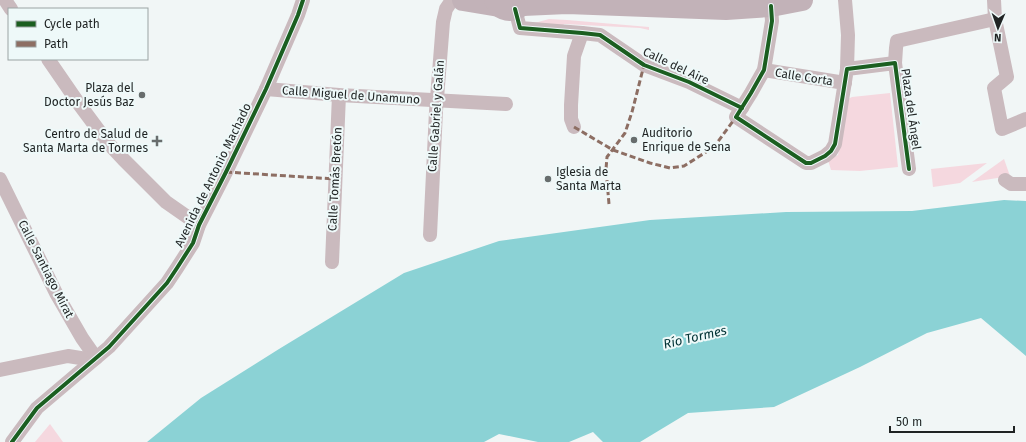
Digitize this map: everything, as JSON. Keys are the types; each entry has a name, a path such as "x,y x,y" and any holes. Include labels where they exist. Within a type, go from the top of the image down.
{"highway":[{"path":"463,0 512,4 567,3 726,9 771,6 802,0"}],"street":[{"name":"Avenida de Antonio Machado","path":"12,442 37,408 109,347 167,283 193,243 199,225 266,89 303,0"},
{"name":"Calle Gabriel y Galán","path":"430,235 437,100 443,22 446,9 452,0"},
{"path":"845,0 848,35 845,83"},
{"path":"994,0 995,19 1006,77 994,88 1002,129 1026,119"},
{"name":"Calle del Aire","path":"512,4 520,28 600,35 644,64 689,82 739,113 806,163 811,163 831,151 834,144 845,83"},
{"path":"739,113 764,70 772,21 771,6"},
{"path":"895,63 897,41 995,19"},
{"path":"574,127 571,118 574,56 582,33"},
{"path":"49,60 108,143 166,202 199,225"},
{"name":"Plaza del Ángel","path":"847,69 895,63 909,169"},
{"name":"Calle Corta","path":"764,70 845,83"},
{"name":"Calle Miguel de Unamuno","path":"266,89 339,95 506,104"},
{"name":"Calle Tomás Bretón","path":"332,262 339,95"},
{"name":"Calle Santiago Mirat","path":"0,179 56,293 94,359"},
{"path":"1005,180 1011,184 1026,184"},
{"path":"0,370 68,356 94,359"}],"shaded area":[{"path":"549,19 649,27 649,30 640,28 564,24 563,26 531,24"},
{"path":"890,93 898,167 860,171 831,170 828,160 838,155 848,99 852,97"},
{"path":"1004,159 1010,176 972,182"},
{"path":"987,163 960,183 933,187 931,169"},
{"path":"50,424 63,442 35,442"}],"water":[{"name":"Río Tormes","path":"1004,200 1026,201 1026,356 981,318 927,333 860,367 774,407 688,413 640,442 603,442 593,432 569,442 538,442 499,434 484,442 147,442 201,398 404,273 499,241 650,220 786,212 912,211"}],"marked path":[{"path":"609,204 606,169 607,157 625,133 644,65"},
{"path":"574,127 613,150 650,163 670,168 684,166 714,147 736,117"},
{"path":"226,172 335,179"}],"cycle path":[{"path":"12,442 37,408 109,347 167,283 177,268 193,243 199,225 266,89 303,0"},
{"path":"771,6 772,21 764,70 736,117 806,163 811,163 825,156 831,151 835,144 847,69 895,63 909,169"},
{"path":"515,9 520,28 600,35 644,65 689,82 742,108"}],"place":[{"name":"Plaza del Doctor Jesús Baz","path":"142,95"},
{"name":"Auditorio Enrique de Sena","path":"634,140"},
{"name":"Centro de Salud de Santa Marta de Tormes","path":"157,141"},
{"name":"Iglesia de Santa Marta","path":"548,179"}]}
